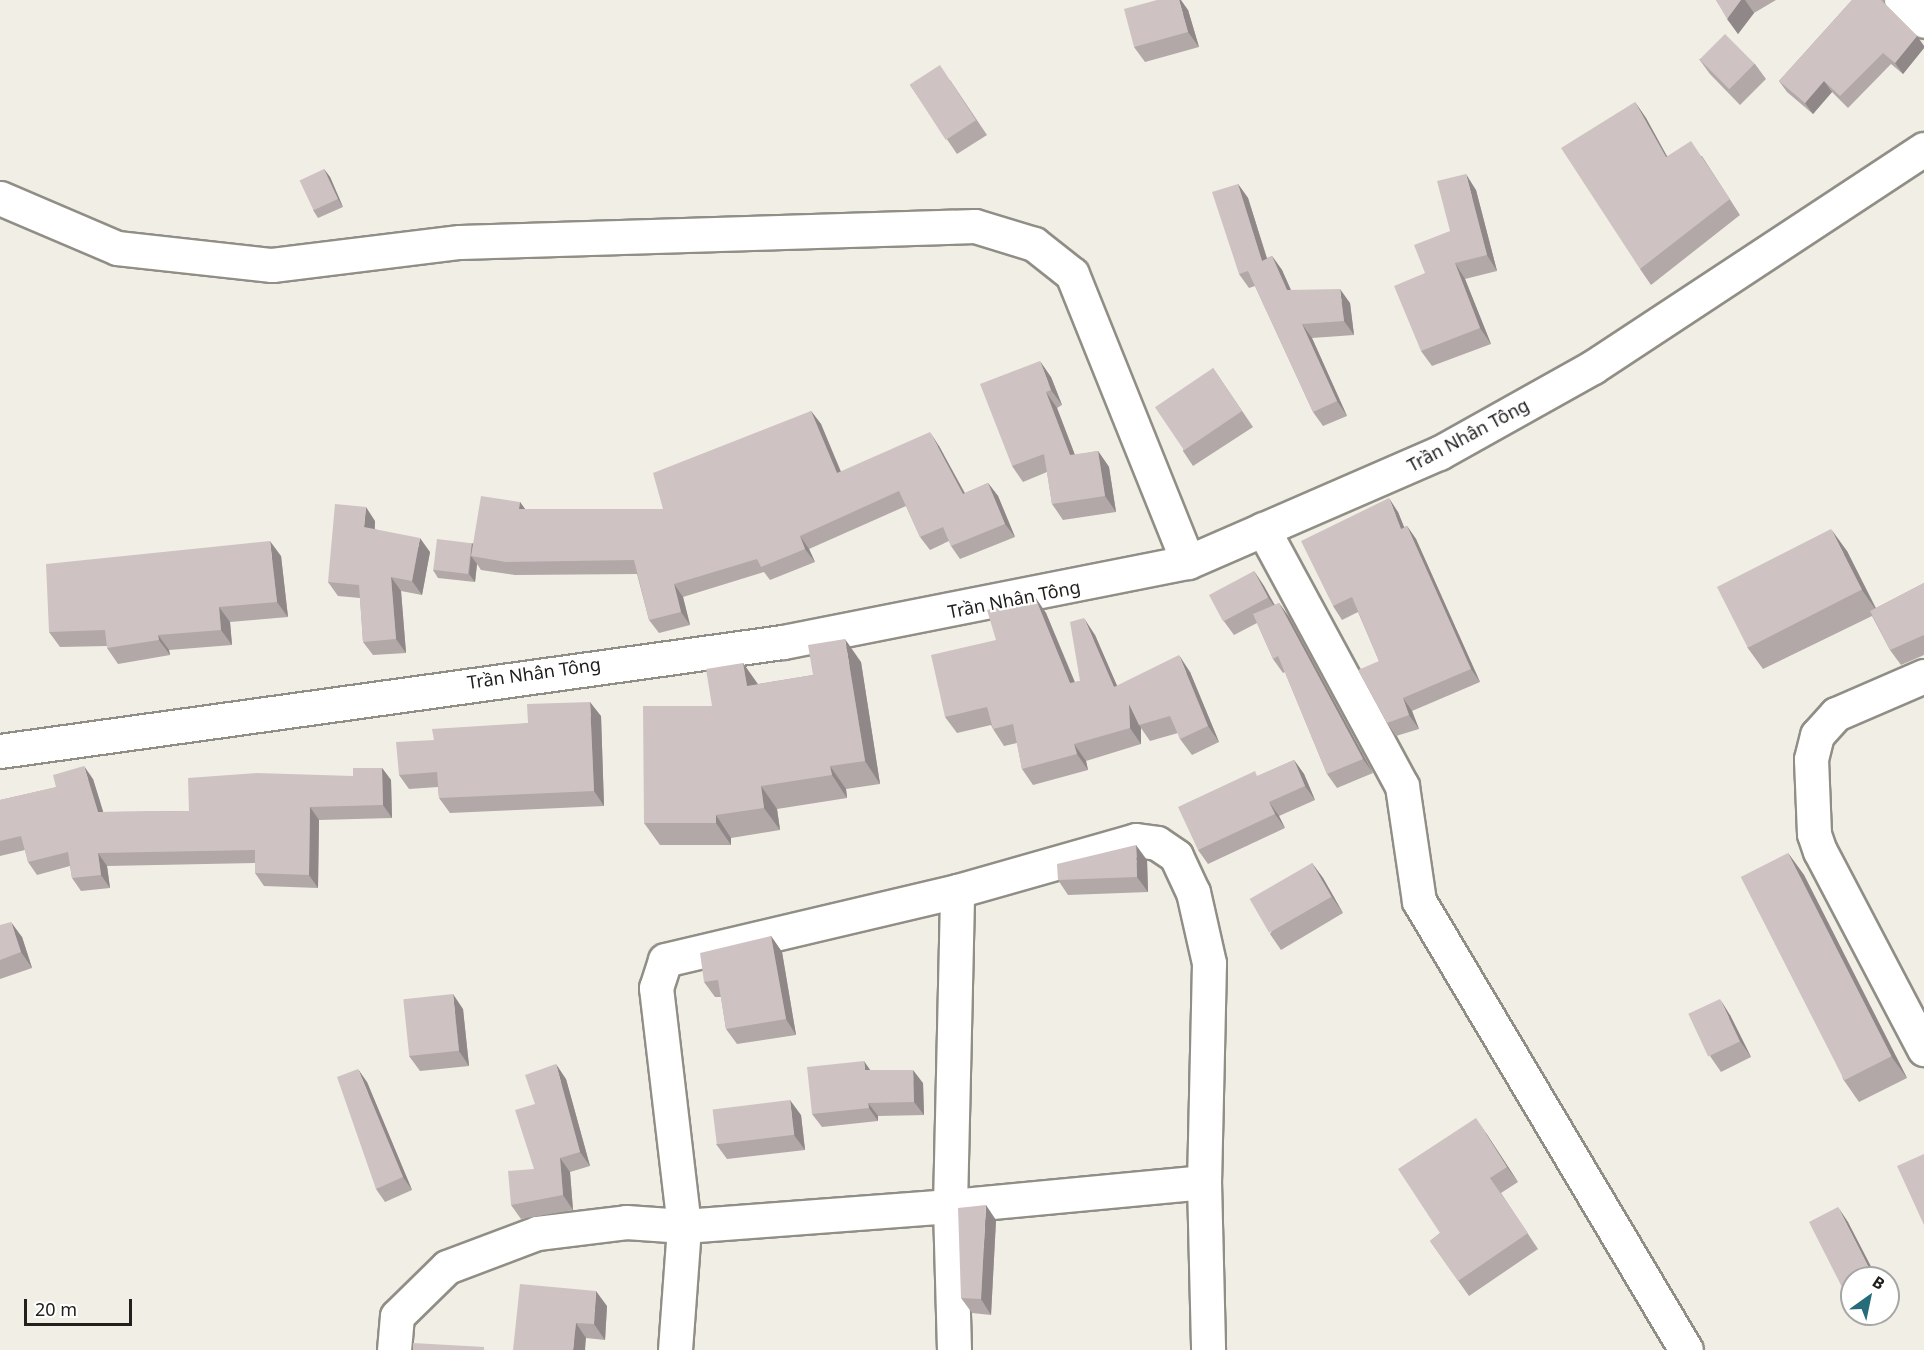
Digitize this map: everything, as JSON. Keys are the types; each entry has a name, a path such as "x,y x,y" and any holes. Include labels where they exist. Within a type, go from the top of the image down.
{"street":[{"path":"1901,0 1924,21"},
{"name":"Trần Nhân Tông","path":"0,751 783,642 986,606 1188,562 1439,453 1593,367 1924,148"},
{"path":"0,198 117,248 272,265 460,242 975,226 1034,244 1072,274 1188,562"},
{"path":"1263,529 1402,786 1419,901 1686,1350"},
{"path":"1924,676 1836,714 1817,735 1811,759 1814,834 1820,851 1924,1049"},
{"path":"675,1350 684,1226 656,988 665,960 957,891 1136,840 1157,843 1176,856 1193,892 1209,963 1204,1182 1208,1350"},
{"path":"954,1350 950,1206 957,891"},
{"path":"394,1350 397,1316 447,1267 496,1245 537,1233 626,1222 684,1226 950,1206 1204,1182"}],"building":[{"path":"1157,0 1179,0 1188,32 1134,47 1124,9"},
{"path":"1716,0 1741,0 1727,19"},
{"path":"1852,0 1881,0 1917,36 1895,63 1883,53 1840,96 1824,81 1805,103 1779,81"},
{"path":"1725,34 1755,64 1729,89 1700,59"},
{"path":"940,65 976,120 946,140 910,85"},
{"path":"1635,102 1666,157 1691,141 1730,199 1640,269 1561,148"},
{"path":"324,169 338,199 313,210 300,180"},
{"path":"1466,174 1487,255 1455,263 1480,328 1421,351 1394,286 1425,273 1414,245 1450,231 1437,181"},
{"path":"1238,184 1262,261 1272,256 1287,290 1340,289 1344,321 1302,324 1337,401 1313,412 1248,271 1239,274 1212,192"},
{"path":"1040,361 1051,390 1046,392 1070,455 1098,451 1105,496 1052,504 1044,454 1012,466 980,384"},
{"path":"1213,368 1242,411 1184,450 1155,407"},
{"path":"811,411 837,473 930,432 963,494 988,483 1005,524 951,546 943,527 920,537 899,491 800,536 805,549 761,567 757,559 674,584 681,612 649,620 634,560 506,562 471,556 481,496 520,502 519,509 663,509 653,473"},
{"path":"1389,498 1401,529 1407,526 1471,669 1403,698 1409,715 1387,723 1358,670 1379,661 1352,597 1333,606 1301,541"},
{"path":"335,504 366,507 364,527 420,538 412,581 391,577 396,639 363,642 359,585 328,582"},
{"path":"1831,529 1862,590 1748,648 1717,587"},
{"path":"437,539 472,543 468,574 433,570"},
{"path":"270,541 277,602 219,607 221,630 158,635 159,640 107,648 105,630 49,632 46,564"},
{"path":"1254,571 1268,597 1223,621 1209,595"},
{"path":"1924,583 1924,635 1890,650 1870,611"},
{"path":"1035,597 1070,683 1080,681 1070,622 1084,618 1114,687 1179,655 1208,726 1180,739 1170,716 1139,725 1129,704 1130,728 1074,744 1077,754 1022,769 1013,724 993,729 987,707 945,717 931,655 996,640 987,610"},
{"path":"1279,603 1363,759 1327,774 1278,656 1273,659 1253,614"},
{"path":"845,639 865,761 830,766 832,775 761,786 764,808 716,815 716,823 644,823 643,706 712,706 706,669 743,663 747,686 813,675 808,645"},
{"path":"590,702 594,791 439,798 437,772 399,775 396,742 434,740 432,729 528,723 527,704"},
{"path":"1294,760 1305,786 1269,802 1275,814 1198,850 1178,807 1255,771 1257,776"},
{"path":"84,766 98,812 189,811 188,778 257,773 353,776 353,768 382,768 383,805 310,807 309,875 255,873 255,850 98,853 101,875 72,878 68,852 28,862 21,836 0,841 0,800 56,787 53,775"},
{"path":"1136,845 1137,877 1058,880 1057,864"},
{"path":"1788,853 1892,1056 1844,1080 1741,877"},
{"path":"1312,863 1332,897 1269,933 1250,899"},
{"path":"11,922 21,952 0,960 0,925"},
{"path":"771,936 786,1019 726,1029 718,980 704,982 700,953"},
{"path":"453,994 459,1051 409,1056 403,999"},
{"path":"1720,999 1740,1042 1708,1056 1688,1014"},
{"path":"864,1061 865,1070 913,1070 914,1102 868,1103 869,1108 812,1114 807,1067"},
{"path":"556,1064 580,1152 560,1158 563,1195 511,1205 508,1171 534,1169 515,1110 535,1104 525,1075"},
{"path":"358,1069 403,1177 376,1189 337,1077"},
{"path":"790,1100 794,1135 717,1144 713,1110"},
{"path":"1476,1118 1507,1167 1490,1178 1528,1233 1458,1281 1430,1241 1440,1233 1398,1169"},
{"path":"1924,1154 1924,1225 1897,1166"},
{"path":"986,1205 981,1299 961,1298 958,1208"},
{"path":"1838,1207 1868,1266 1840,1266 1840,1283 1809,1222"},
{"path":"520,1284 596,1291 594,1324 576,1323 573,1350 513,1350"},
{"path":"413,1343 484,1347 484,1350 413,1350"}]}
